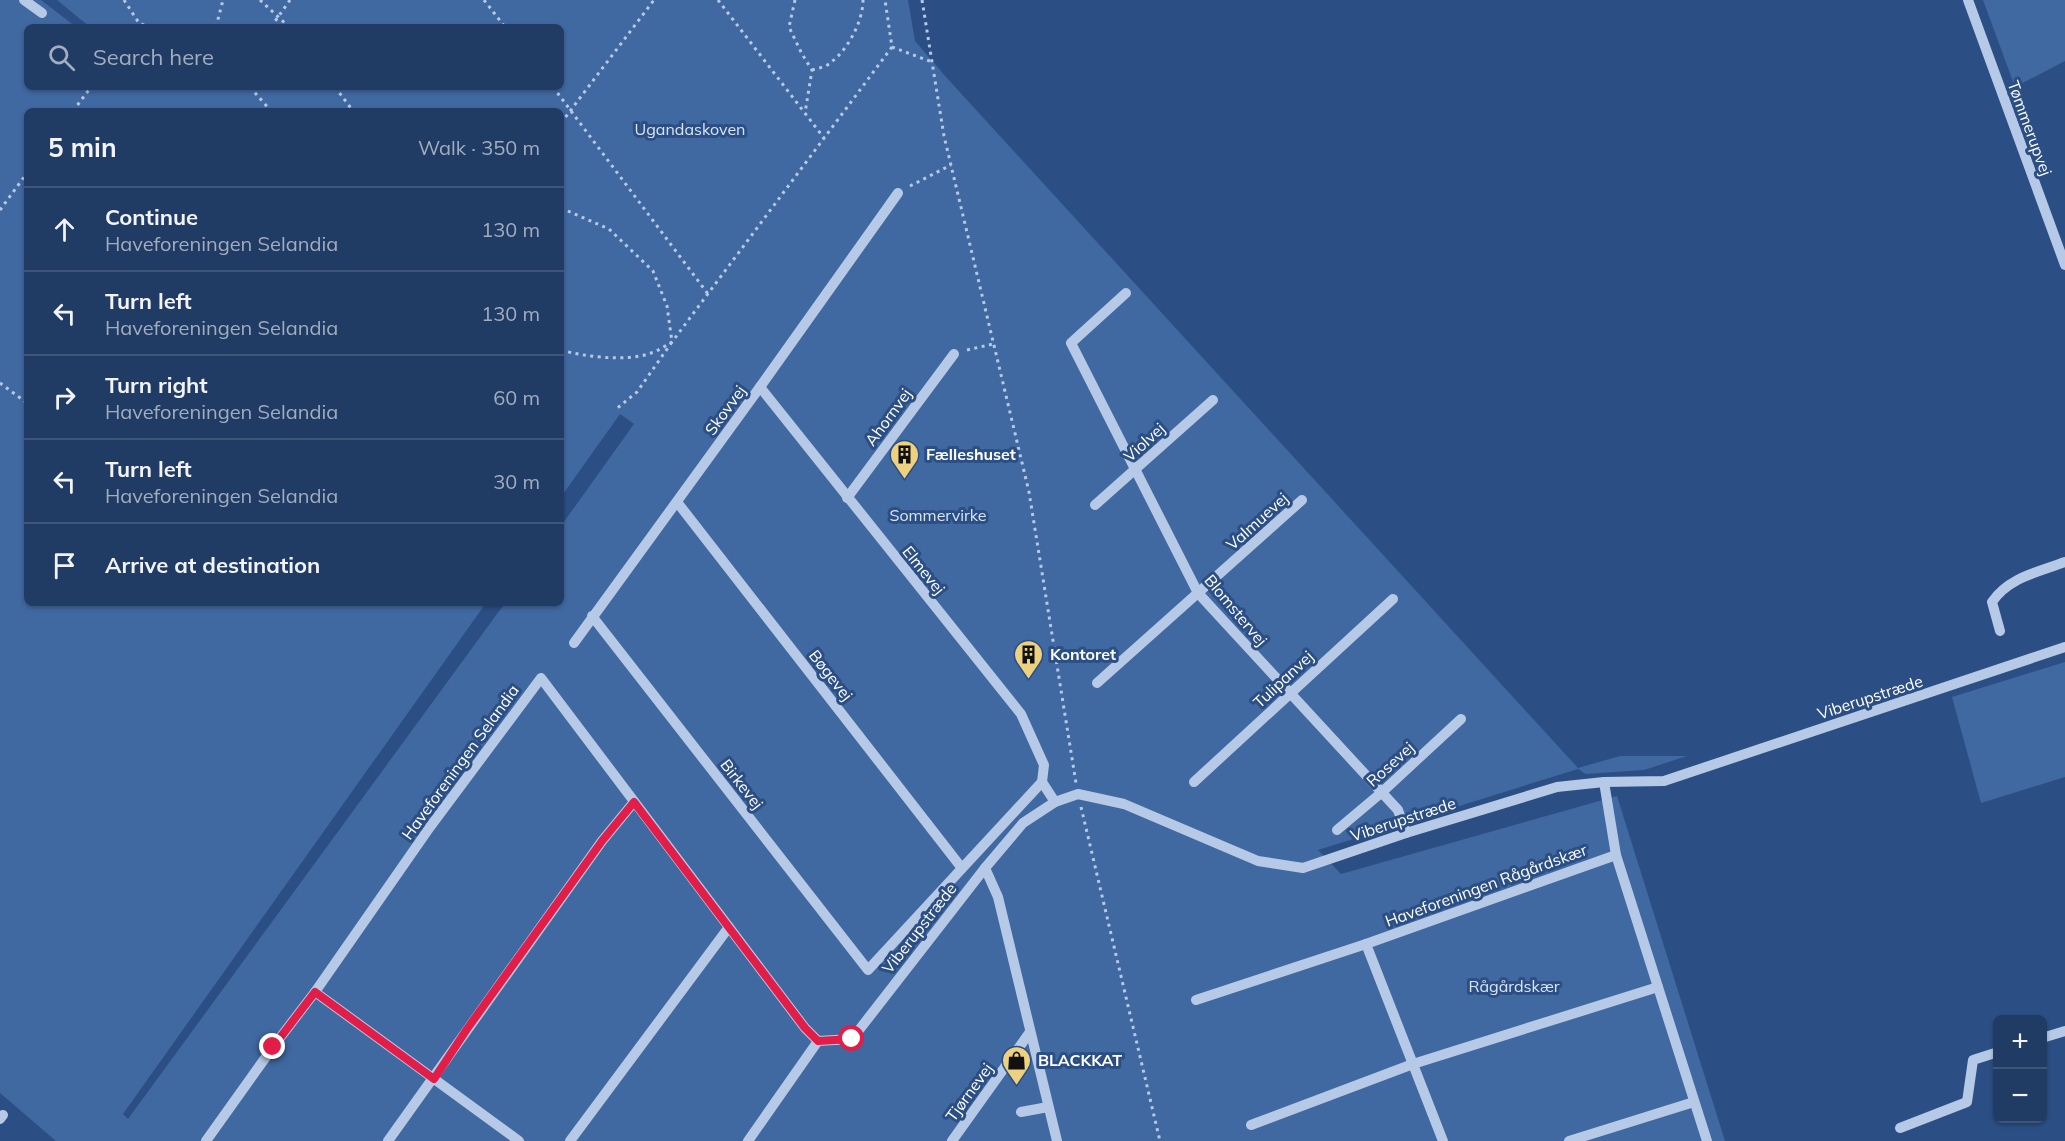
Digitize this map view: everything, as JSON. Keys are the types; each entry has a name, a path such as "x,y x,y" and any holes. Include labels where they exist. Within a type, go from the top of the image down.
{"street":[{"path":"24,0 42,13"},
{"name":"Tømmerupvej","path":"1968,0 2065,265"},
{"name":"Skovvej","path":"574,643 898,193"},
{"name":"Blomstervej","path":"1126,293 1071,343 1198,593 1398,810 1406,833"},
{"name":"Ahornvej","path":"847,498 954,354"},
{"name":"Elmevej","path":"760,387 1021,714 1044,765 1042,782"},
{"name":"Violvej","path":"1095,505 1212,400"},
{"name":"Valmuevej","path":"1097,683 1302,500"},
{"name":"Bøgevej","path":"677,502 961,867"},
{"path":"2000,631 1992,602 1998,593 2020,578 2065,562"},
{"name":"Tulipanvej","path":"1194,782 1393,598"},
{"name":"Birkevej","path":"592,616 868,970 961,867"},
{"name":"Viberupstræde","path":"818,1041 852,1039 985,867 1023,823 1055,802 1078,794 1124,804 1258,861 1303,868 1406,833 1557,787 1604,782 1664,781 2065,647"},
{"name":"Haveforeningen Selandia","path":"206,1141 315,992 430,826 541,678 805,1028 818,1041"},
{"name":"Rosevej","path":"1337,830 1382,793 1461,719"},
{"path":"961,867 1042,782 1055,802"},
{"path":"1604,782 1616,855 1707,1141"},
{"path":"388,1141 602,841 634,802"},
{"name":"Haveforeningen Rågårdskær","path":"1196,1000 1366,944 1616,855"},
{"path":"985,867 998,897 1057,1141"},
{"path":"570,1141 729,927"},
{"path":"1366,944 1443,1141"},
{"path":"1251,1125 1413,1064 1658,987"},
{"path":"315,992 519,1141"},
{"path":"2047,1037 2065,1031"},
{"name":"Tjørnevej","path":"952,1141 1030,1032"},
{"path":"748,1141 818,1041"},
{"path":"1900,1128 1967,1102 1973,1060 1993,1054"},
{"path":"1569,1141 1694,1102"},
{"path":"1022,1112 1048,1107"}],"path":[{"path":"124,0 139,22 143,24"},
{"path":"217,24 223,0"},
{"path":"260,0 286,24"},
{"path":"274,24 290,0"},
{"path":"484,0 504,24"},
{"path":"564,119 654,0"},
{"path":"718,0 824,138"},
{"path":"795,0 789,27 812,70 805,113"},
{"path":"812,70 830,64 846,46 857,27 863,0"},
{"path":"615,410 637,392 892,47 885,0"},
{"path":"922,0 944,136 1029,492 1078,794 1160,1141"},
{"path":"892,47 932,62"},
{"path":"75,108 89,90"},
{"path":"253,90 268,108"},
{"path":"337,90 351,108"},
{"path":"555,90 708,294"},
{"path":"898,193 951,165"},
{"path":"0,210 24,177"},
{"path":"564,209 609,229 653,271 667,306 672,342"},
{"path":"564,351 578,355 614,358 650,354 672,342"},
{"path":"954,354 993,343"},
{"path":"0,383 24,401"}],"green space":[{"path":"0,0 41,0 72,24 24,24 24,90 564,90 564,24 86,24 57,0 908,0 915,41 946,77 1578,768 1620,756 1687,756 1644,770 1586,774 1578,769 1318,850 1341,874 1617,796 1725,1141 56,1141 0,1093","holes":["24,108 564,108 564,493 620,414 634,424 564,522 564,606 503,606 128,1119 123,1114 484,606 24,606"]},
{"path":"1983,0 2065,0 2065,61 2015,87"},
{"path":"2065,662 2065,777 1981,803 1952,697"}],"place":[{"name":"Fælleshuset","path":"905,480"},
{"name":"Kontoret","path":"1029,680"},
{"name":"BLACKKAT","path":"1017,1086"}],"route":[{"path":"273,1047 315,992 434,1079 467,1029 602,841 634,802 805,1028 818,1041 852,1039"}],"park label":[{"name":"Ugandaskoven","path":"690,129"},
{"name":"Sommervirke","path":"938,515"},
{"name":"Rågårdskær","path":"1514,986"}]}
